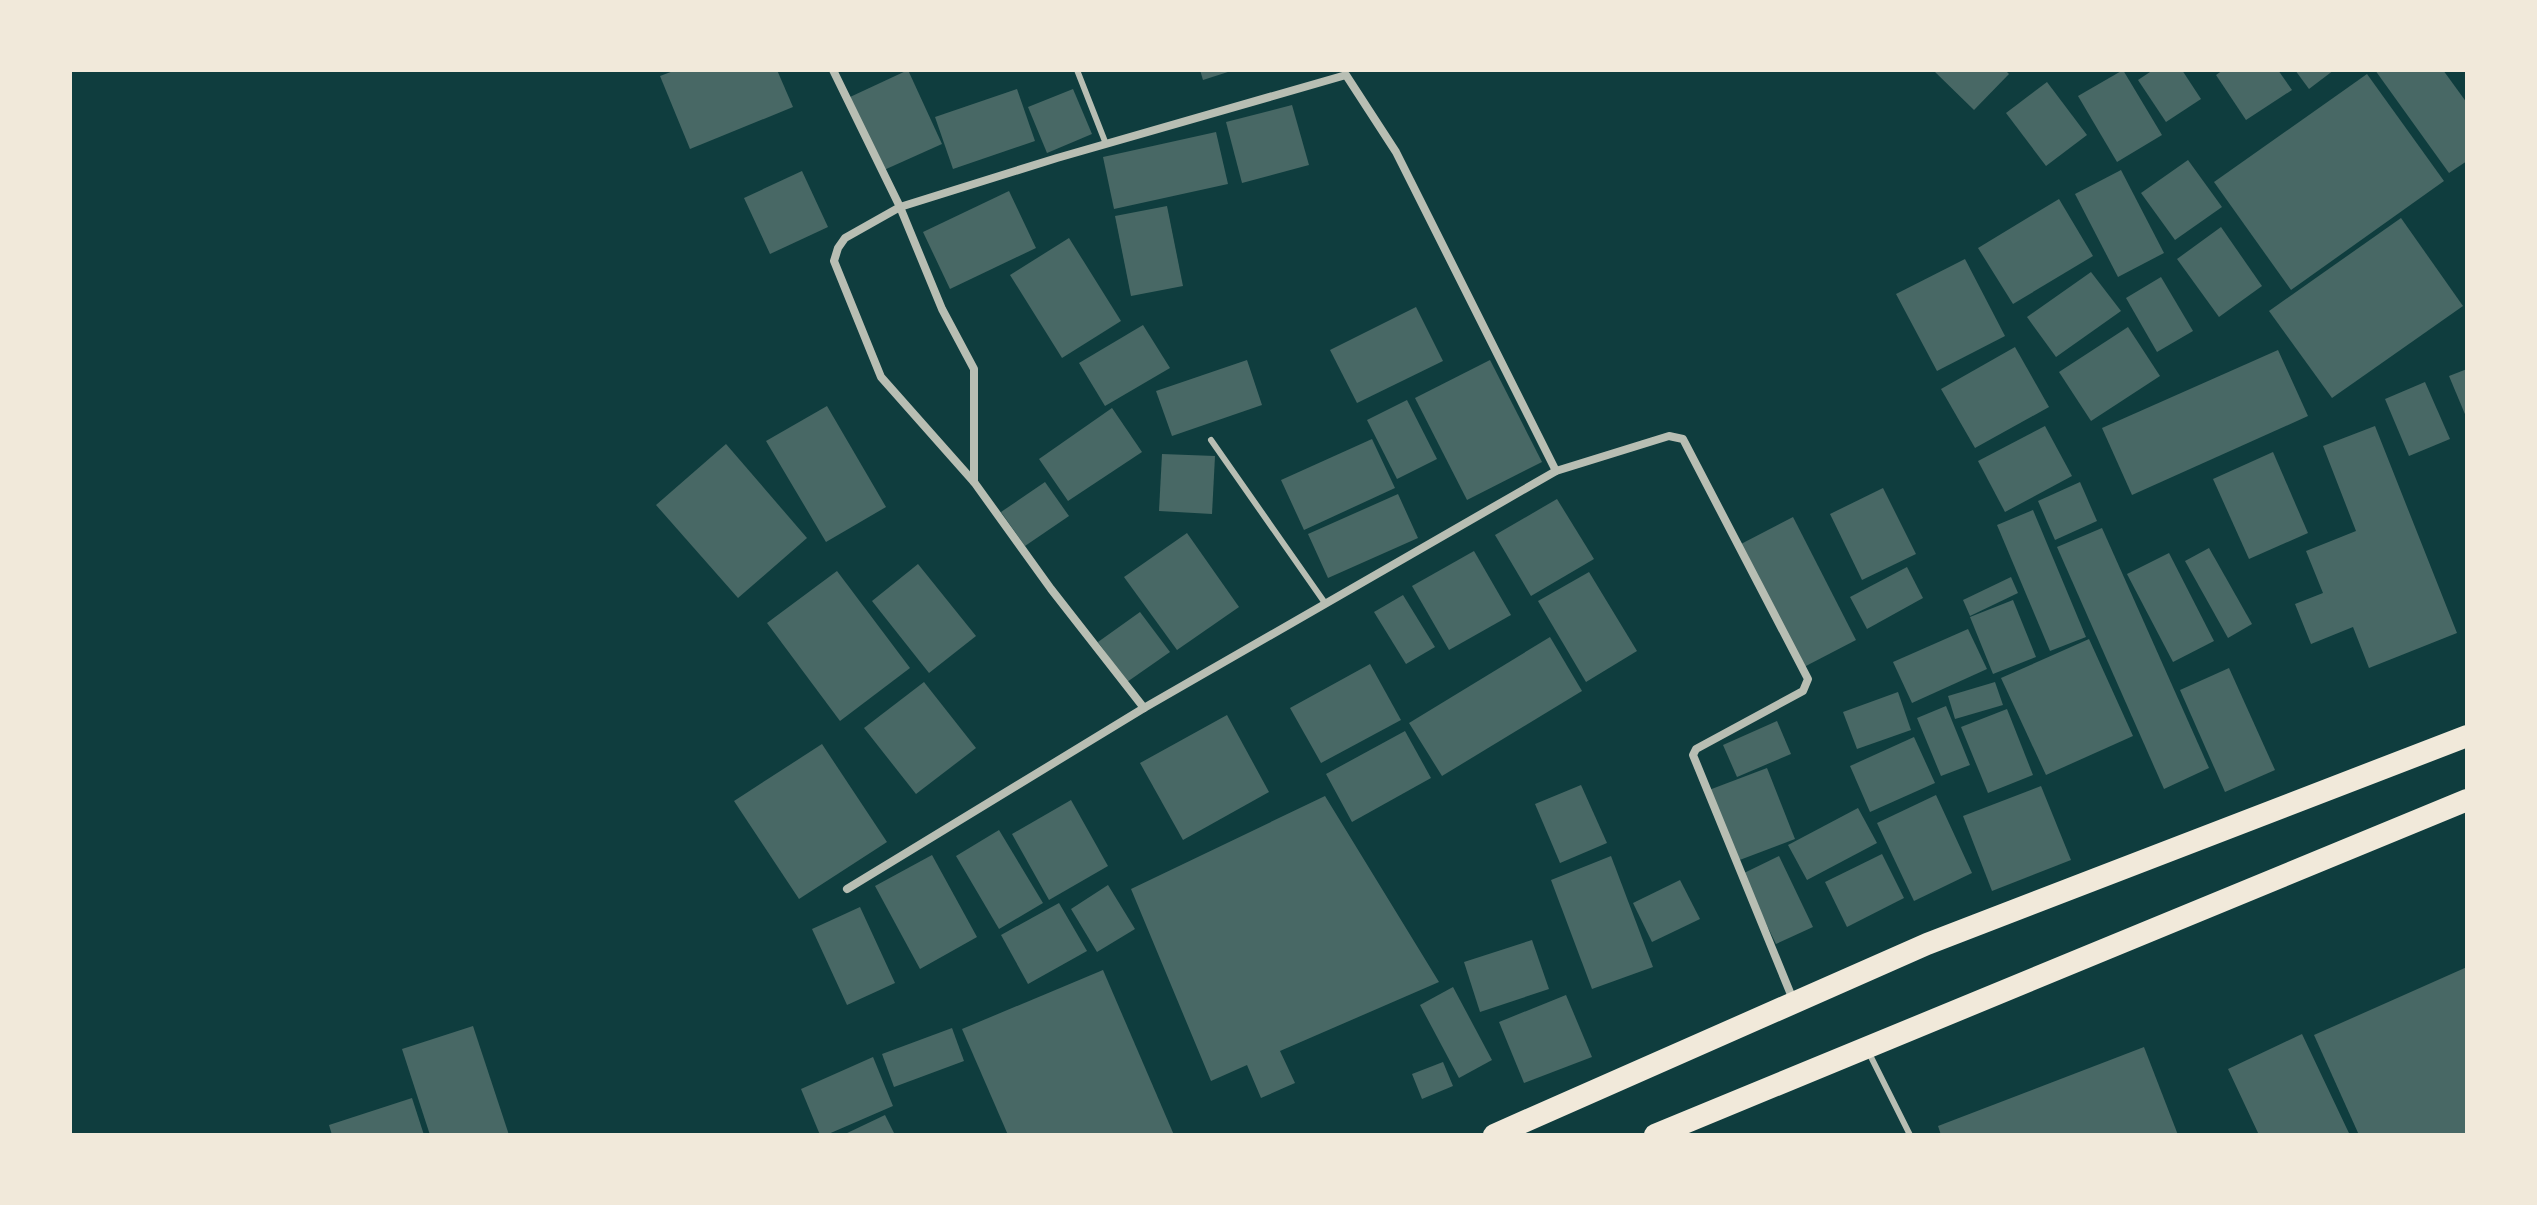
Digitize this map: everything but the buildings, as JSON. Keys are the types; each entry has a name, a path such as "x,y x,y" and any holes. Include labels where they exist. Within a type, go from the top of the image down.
{"highway":[{"path":"1494,1135 1927,944 2467,736"},
{"path":"1655,1135 2467,800"}],"street":[{"path":"833,70 900,207 942,309 974,369 974,482"},
{"path":"1144,708 1051,589 974,482 881,377 834,261 845,238 900,207 1345,72 1396,152 1556,471"},
{"path":"847,889 1144,708 1556,471 1669,436 1683,439 1808,679 1803,691 1696,749 1693,755 1795,1003"}],"lane":[{"path":"1077,70 1106,144"},
{"path":"1211,440 1325,603"},
{"path":"1867,1047 1910,1135"}]}
